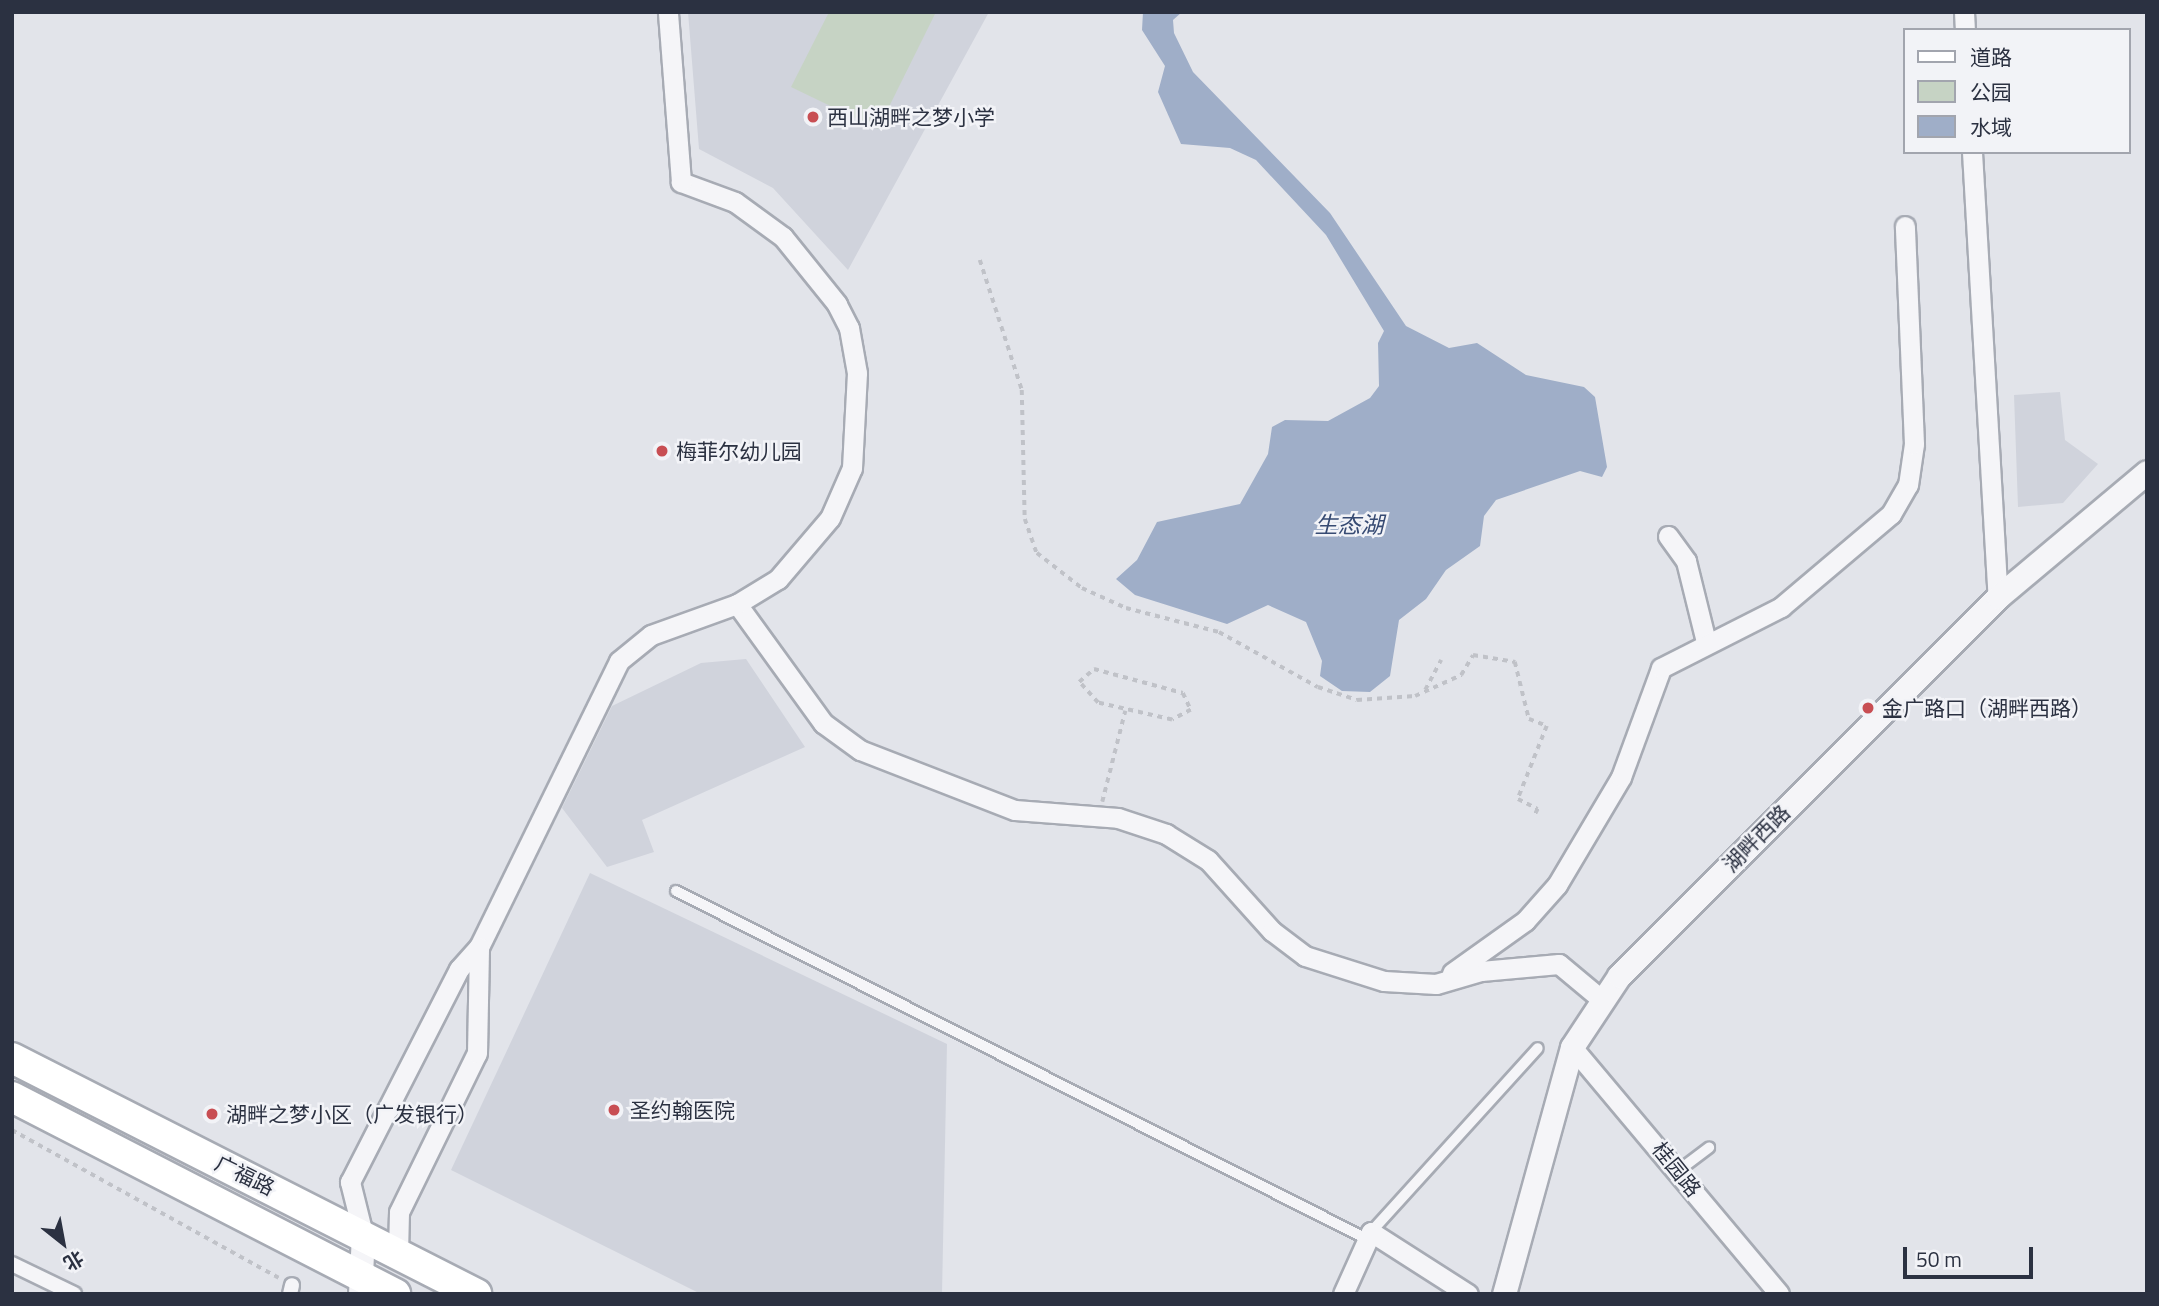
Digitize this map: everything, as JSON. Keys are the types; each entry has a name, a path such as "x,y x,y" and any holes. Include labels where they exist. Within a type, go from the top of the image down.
{"main road":[{"name":"广福路","path":"12,1058 363,1234 476,1294"},
{"name":"广福路","path":"12,1097 381,1291"}],"street":[{"path":"381,1291 350,1182 459,969 479,947 619,661 651,635 737,604 778,579 830,518 852,468 857,373 849,328 808,264 735,202 681,182 668,12"},
{"path":"1972,154 1998,597"},
{"path":"1436,984 1525,921 1557,886 1621,777 1661,668 1706,642 1781,607 1891,514 1908,485 1914,444 1905,226"},
{"name":"湖畔西路","path":"1504,1294 1572,1047 1601,999 1998,597 2147,472"},
{"path":"1668,536 1686,561 1706,642"},
{"path":"737,604 823,723 860,750 1015,810 1143,824 1208,860 1272,931 1305,956 1384,981 1436,984 1481,971 1559,964 1601,999"},
{"path":"381,1291 398,1253 399,1212 477,1053 479,947"},
{"name":"桂园路","path":"1572,1047 1779,1294"},
{"path":"1343,1294 1368,1235 1468,1294"},
{"path":"12,1264 74,1294"}],"lane":[{"path":"676,891 1368,1235 1538,1048"},
{"path":"1678,1171 1709,1148"}],"path":[{"path":"981,260 1022,390 1025,519 1037,553 1082,588 1126,608 1219,632 1318,687 1357,700 1424,691 1461,675 1473,655 1515,662 1529,719 1547,726 1518,799 1538,809 1534,817"},
{"path":"1424,691 1441,660"},
{"path":"1094,669 1191,699 1191,710 1172,720 1125,711 1082,691 1083,672 1094,669"},
{"path":"1098,817 1125,711"},
{"path":"12,1130 291,1290"}],"shaded area":[{"name":"西山湖畔之梦小学","path":"688,12 989,12 848,270 773,188 699,149"},
{"path":"2060,392 2065,440 2098,464 2063,503 2018,507 2014,395"},
{"path":"746,659 805,747 642,820 654,852 607,867 562,808 612,706 701,663"},
{"path":"590,873 947,1044 942,1294 701,1294 451,1170"}],"green space":[{"path":"829,12 936,12 878,129 791,87"}],"water":[{"name":"生态湖","path":"1143,12 1182,12 1173,20 1174,33 1193,72 1330,213 1406,326 1449,348 1477,343 1526,375 1584,387 1595,397 1607,467 1602,477 1580,471 1496,500 1484,516 1480,546 1446,570 1426,599 1399,620 1390,676 1370,692 1342,691 1320,676 1322,661 1306,622 1268,605 1227,624 1135,595 1116,579 1137,560 1157,522 1240,504 1268,454 1272,427 1285,420 1328,421 1370,398 1379,386 1378,343 1384,331 1326,235 1256,160 1230,148 1181,144 1158,92 1165,66 1142,30"}],"place":[{"name":"西山湖畔之梦小学","path":"813,117"},
{"name":"梅菲尔幼儿园","path":"662,451"},
{"name":"金广路口（湖畔西路）","path":"1868,708"},
{"name":"圣约翰医院","path":"614,1110"},
{"name":"湖畔之梦小区（广发银行）","path":"212,1114"}]}
